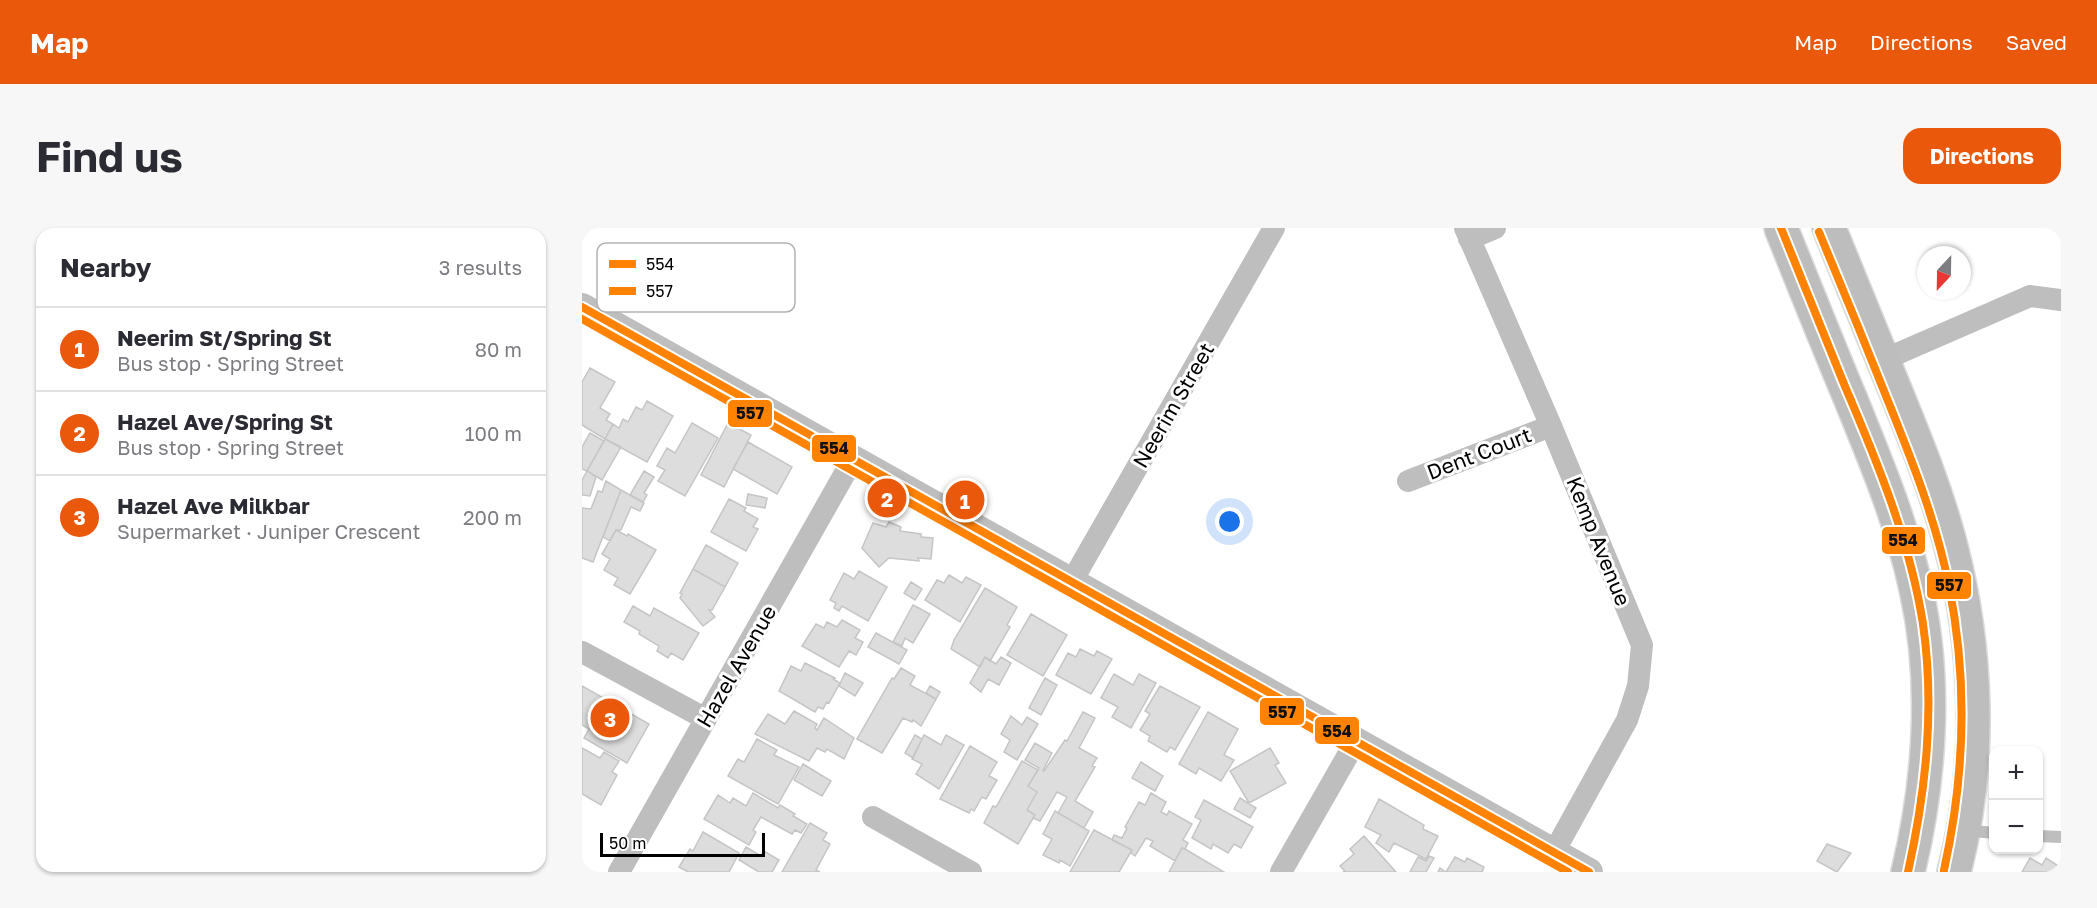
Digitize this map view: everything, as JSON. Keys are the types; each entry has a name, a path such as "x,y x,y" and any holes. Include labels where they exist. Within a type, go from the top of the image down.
{"main road":[{"path":"1780,228 1886,486 1904,540 1917,591 1925,653 1928,703 1926,765 1908,872"},
{"path":"1829,228 1937,501 1950,542 1967,629 1972,699 1970,782 1978,832 1954,872"}],"street":[{"name":"Neerim Street","path":"1072,581 1274,228"},
{"path":"1467,234 1495,228"},
{"name":"Kemp Avenue","path":"1467,234 1551,426 1642,645 1638,686 1627,720 1554,852"},
{"path":"1883,360 2030,296 2061,300"},
{"path":"582,307 1589,872"},
{"name":"Dent Court","path":"1408,481 1551,426"},
{"name":"Hazel Avenue","path":"619,872 853,459"},
{"path":"582,652 706,719"},
{"path":"1281,872 1356,741"},
{"path":"873,817 971,872"}],"lane":[{"path":"2043,836 2061,837"}],"building":[{"path":"590,368 615,382 600,408 610,414 606,420 613,424 605,439 582,425 582,382"},
{"path":"647,401 673,416 647,462 605,439 613,424 619,428 623,419 628,422 636,407 642,410"},
{"path":"692,423 718,438 685,496 658,481 665,470 657,466 667,448 675,453"},
{"path":"728,423 751,435 724,487 701,475"},
{"path":"590,433 604,441 587,471 582,469 582,447"},
{"path":"605,439 621,447 602,480 587,471"},
{"path":"748,442 792,467 777,494 733,469"},
{"path":"587,471 596,477 590,496 582,495 582,480"},
{"path":"644,471 654,477 644,493 647,495 643,502 630,495"},
{"path":"606,481 621,490 593,562 582,558 582,508 591,509 598,491 602,492"},
{"path":"621,490 644,503 640,511 631,507 621,530 616,530 610,541 603,537"},
{"path":"748,494 767,498 765,508 746,505"},
{"path":"729,499 746,508 744,511 758,519 753,527 758,529 746,551 711,532"},
{"path":"889,522 901,527 900,531 933,538 931,559 918,558 919,561 889,558 879,567 862,548 873,523 886,527"},
{"path":"616,530 656,550 630,594 614,585 618,578 604,570 610,559 602,554"},
{"path":"706,545 738,563 725,587 693,569"},
{"path":"693,569 725,587 712,610 709,610 715,617 703,626 680,598 682,594 680,593"},
{"path":"859,571 887,587 868,621 842,606 839,611 834,608 836,603 830,600 844,573 854,579"},
{"path":"949,575 962,583 966,577 981,585 960,622 925,600 937,580 944,583"},
{"path":"911,582 922,589 915,600 904,593"},
{"path":"985,588 1017,607 1007,625 1010,627 990,661 985,657 980,667 951,649"},
{"path":"913,605 930,614 913,643 905,638 902,646 893,642"},
{"path":"633,606 650,616 654,608 699,633 683,660 671,653 668,658 657,651 659,646 624,622"},
{"path":"1031,614 1067,635 1043,676 1007,655"},
{"path":"842,620 860,630 855,638 863,642 856,655 849,651 839,667 802,646 816,624 824,628 827,622 837,627"},
{"path":"876,633 907,650 899,664 868,647"},
{"path":"1080,649 1094,656 1097,651 1112,659 1091,694 1056,675 1068,653 1076,657"},
{"path":"985,657 996,664 1001,657 1011,663 999,685 988,679 981,692 970,683"},
{"path":"805,663 835,678 833,679 840,683 829,703 827,702 823,709 818,707 815,712 779,691 791,666 801,671"},
{"path":"901,668 915,676 910,685 936,699 921,726 913,720 912,722 903,718 882,753 857,739 892,678 894,679"},
{"path":"845,673 863,683 855,696 839,686"},
{"path":"1114,674 1133,685 1139,674 1156,683 1131,728 1112,717 1118,707 1101,698"},
{"path":"1045,678 1057,685 1041,715 1029,708"},
{"path":"582,686 649,724 627,763 584,738 589,729 582,725"},
{"path":"930,686 940,692 936,699 926,693"},
{"path":"1160,686 1200,707 1175,750 1170,747 1167,752 1148,741 1150,736 1140,730 1150,714 1145,711"},
{"path":"794,711 817,724 815,728 817,730 824,718 854,738 844,759 827,749 825,752 817,748 809,761 755,734 768,714 785,724"},
{"path":"1083,712 1095,718 1079,748 1097,758 1092,766 1095,767 1075,801 1093,812 1084,828 1058,813 1067,797 1057,792 1040,821 1033,818 1035,815 1027,810 1037,792 1028,786 1039,768 1025,760 1035,743 1052,753 1044,771 1065,740 1067,741"},
{"path":"1208,712 1238,729 1224,755 1234,760 1221,781 1199,768 1196,774 1179,764"},
{"path":"1011,716 1022,725 1027,717 1038,724 1017,760 1004,752 1010,740 1001,734"},
{"path":"915,735 922,739 913,758 905,753"},
{"path":"924,735 941,745 946,735 964,745 939,789 916,774 922,764 912,759"},
{"path":"757,739 777,750 774,755 799,767 778,804 728,776 738,759 744,762"},
{"path":"970,746 997,762 989,776 997,780 986,799 982,797 974,811 971,809 969,813 940,799"},
{"path":"582,748 600,758 604,752 619,761 612,772 617,775 601,805 582,794"},
{"path":"1270,748 1279,763 1275,765 1286,783 1249,803 1230,771"},
{"path":"1022,761 1038,770 1028,786 1037,792 1027,810 1035,815 1018,844 984,823 993,806 996,807"},
{"path":"1141,762 1163,776 1155,791 1132,778"},
{"path":"803,764 831,781 822,796 794,780"},
{"path":"753,793 778,808 780,805 807,824 801,833 795,830 792,834 761,817 753,830 756,832 749,845 704,819 718,795 730,803 733,798 746,806"},
{"path":"1151,793 1166,802 1161,812 1167,815 1169,811 1192,824 1183,840 1188,843 1185,849 1182,848 1175,861 1150,846 1153,841 1146,838 1135,856 1131,853 1132,850 1112,840 1114,835 1122,838 1127,828 1125,827 1139,802 1145,805"},
{"path":"1240,798 1256,808 1250,818 1234,809"},
{"path":"1379,799 1424,825 1423,829 1438,836 1426,859 1394,843 1389,852 1376,843 1381,835 1365,827"},
{"path":"1204,800 1253,827 1241,848 1234,844 1228,853 1213,844 1211,849 1192,838 1201,820 1195,817"},
{"path":"1055,811 1089,831 1070,866 1043,855 1052,839 1043,834"},
{"path":"810,823 827,833 823,840 830,844 816,870 820,872 782,872"},
{"path":"1094,830 1132,850 1119,872 1070,872"},
{"path":"703,832 739,853 729,872 688,872 679,867 690,849 693,851"},
{"path":"1364,836 1396,872 1343,872 1345,871 1340,866 1354,854 1350,849"},
{"path":"1827,844 1851,853 1837,872 1817,861"},
{"path":"746,847 761,856 764,851 779,860 772,872 759,872 739,860"},
{"path":"1182,848 1185,849 1224,872 1169,872"},
{"path":"1429,856 1434,858 1426,872 1410,872 1418,857 1426,861"},
{"path":"1455,857 1465,862 1467,858 1484,867 1482,872 1446,872"},
{"path":"2030,858 2042,865 2046,858 2060,867 2058,871 2061,872 2022,872"}],"transit line":[{"name":"554","path":"1781,228 1880,472 1901,532 1917,593 1927,655 1928,718 1924,780 1908,872"},
{"name":"557","path":"1819,232 1913,466 1930,513 1949,586 1959,657 1962,728 1956,799 1944,870"},
{"name":"554","path":"582,307 1589,872"},
{"name":"557","path":"582,319 1568,872"}],"place":[{"name":"Hazel Ave/Spring St","path":"887,498"},
{"name":"Neerim St/Spring St","path":"965,500"},
{"name":"Hazel Ave Milkbar","path":"610,718"}]}
